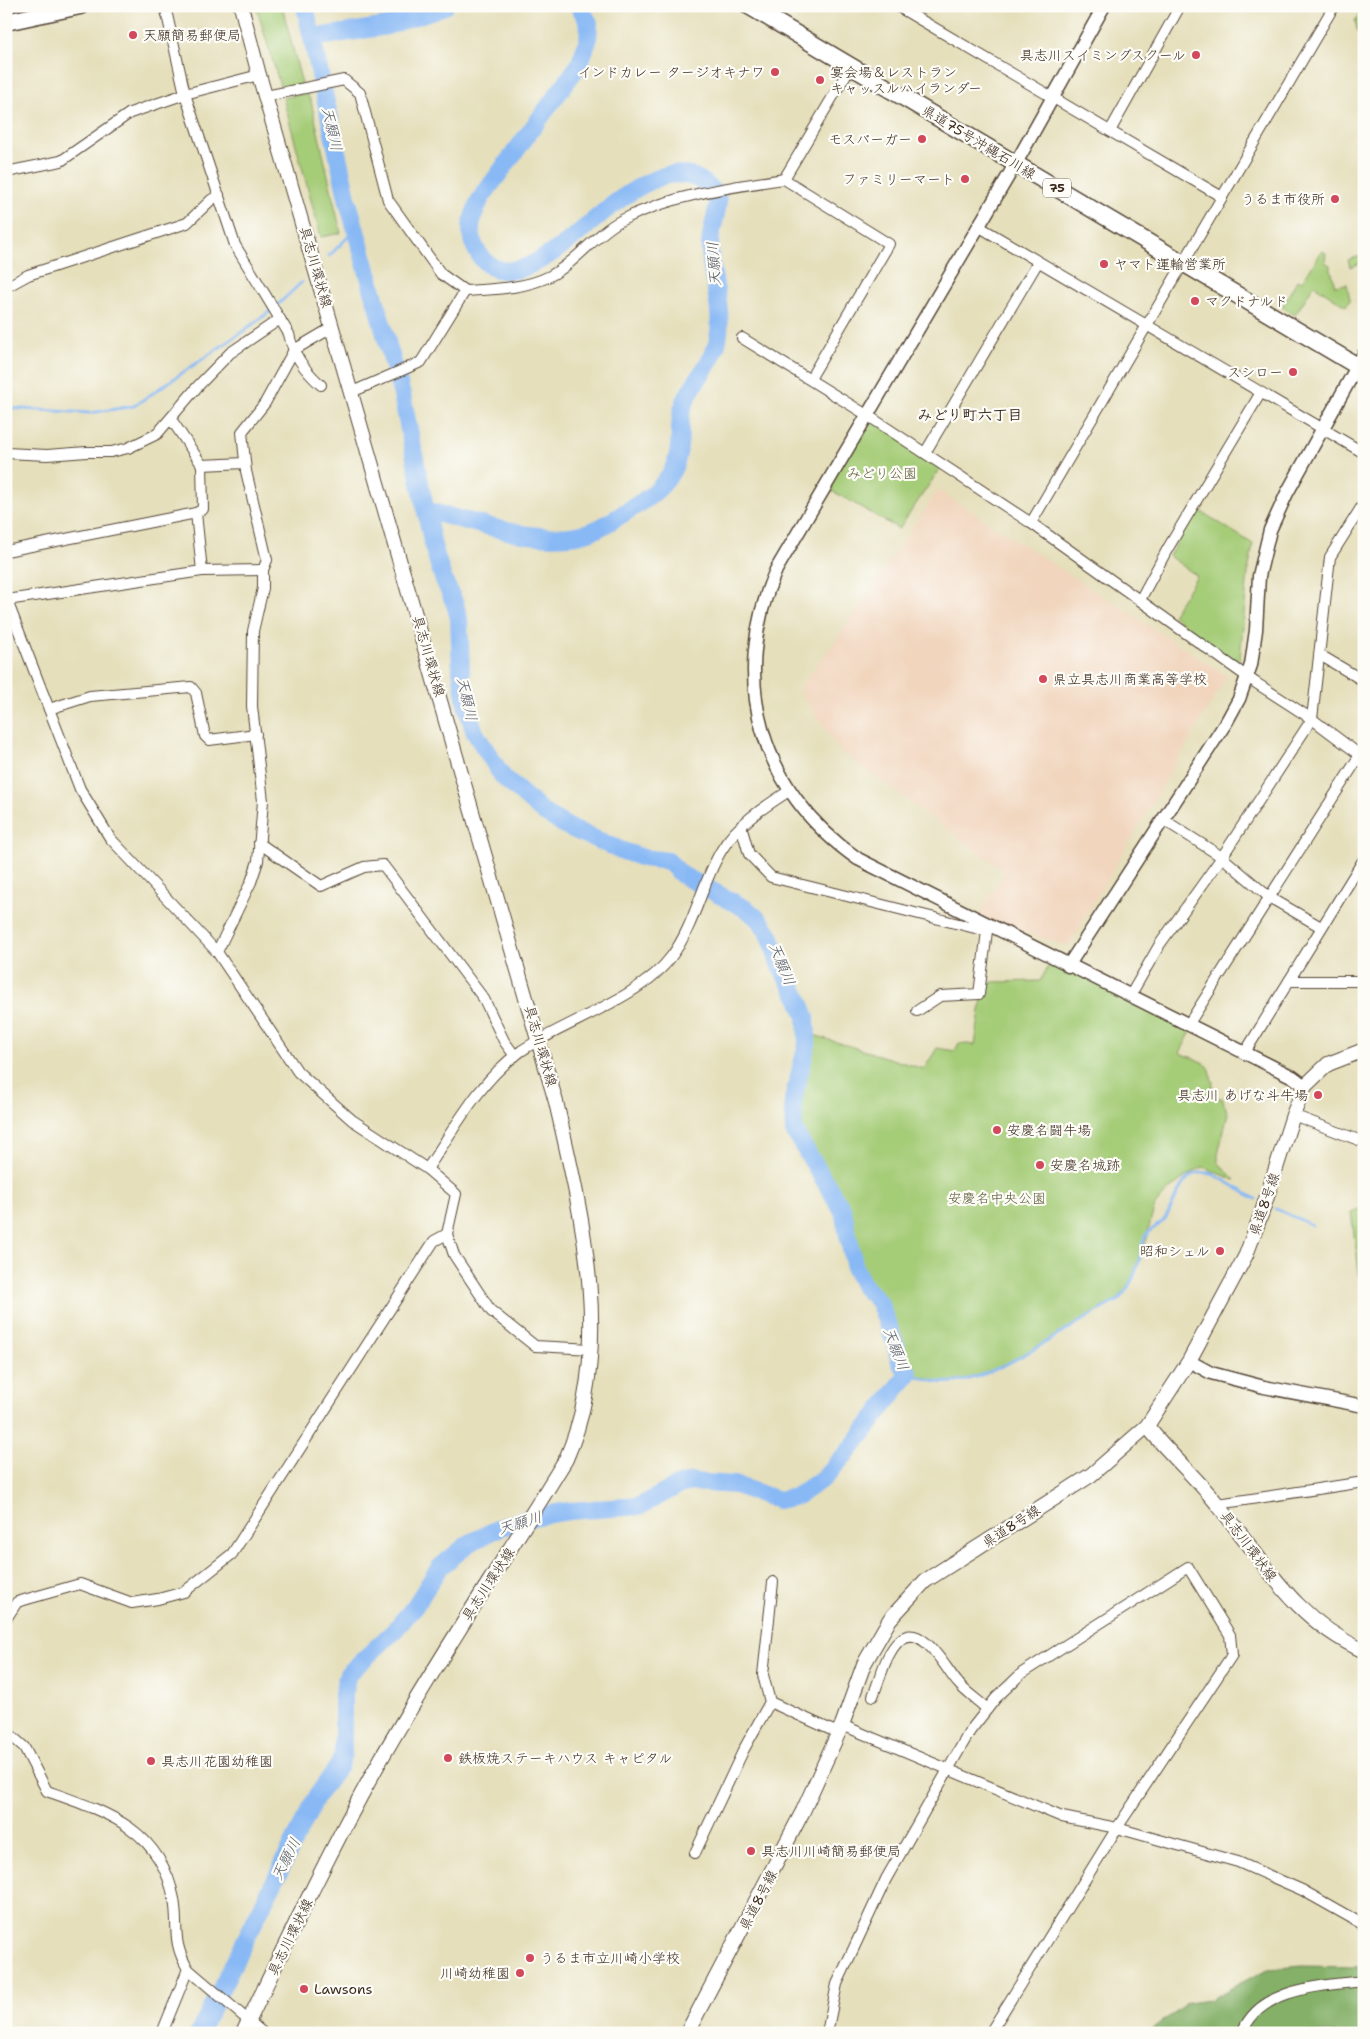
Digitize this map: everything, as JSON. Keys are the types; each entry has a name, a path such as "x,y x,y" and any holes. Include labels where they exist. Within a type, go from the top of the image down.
{"main road":[{"path":"6,23 80,6"},
{"name":"具志川環状線","path":"241,6 259,75 540,1040 569,1156 580,1221 588,1277 592,1349 587,1398 582,1418 566,1459 510,1551 456,1634 377,1766 340,1835 246,2027"},
{"name":"県道75号沖縄石川線","path":"749,6 1184,264 1362,363"},
{"name":"県道8号線","path":"687,2033 706,2001 804,1811 840,1729 864,1664 873,1645 890,1619 925,1581 1091,1474 1147,1426 1189,1361 1246,1255 1293,1115 1305,1086 1328,1064 1364,1050"},
{"name":"具志川環状線","path":"1147,1426 1218,1504 1285,1594 1344,1642 1364,1650"}],"street":[{"path":"166,6 185,94 235,245 289,334 294,350 306,372 321,386"},
{"path":"897,6 1222,197"},
{"path":"1104,6 1016,163 776,570 766,594 756,630 753,663 756,705 767,745 789,791 830,839 858,859 988,929 1130,996 1293,1077 1305,1086"},
{"path":"1110,131 1180,6"},
{"path":"1031,523 1334,6"},
{"path":"784,179 851,66"},
{"path":"6,172 61,161 130,113 185,94 259,75"},
{"path":"266,96 344,80 360,92 388,200 441,274 465,291 519,286 551,275 620,221 653,206 741,186 784,179 889,244 810,379"},
{"path":"6,287 28,275 187,223 211,200 219,196"},
{"path":"978,226 1364,454"},
{"path":"925,453 1038,262"},
{"path":"352,392 420,362 465,291"},
{"path":"6,453 46,455 110,452 128,448 157,434 198,386 230,353 280,319"},
{"path":"217,952 251,882 258,861 263,801 252,706 253,631 263,588 263,570 267,560 245,464 242,432 265,403 294,350 333,328"},
{"path":"742,338 867,415 1031,523 1248,677 1312,719 1362,757 1269,897 1188,1025"},
{"path":"1068,966 1227,722 1248,677 1254,647 1259,576 1265,546 1280,506 1362,363"},
{"path":"1140,600 1168,548 1260,394"},
{"path":"6,551 196,513 203,509 202,465 171,419"},
{"path":"202,465 245,464"},
{"path":"1130,996 1160,944 1222,857 1312,719 1330,557 1364,503"},
{"path":"196,513 202,571"},
{"path":"263,570 202,571 7,599 80,789 110,838 217,952 298,1072 352,1120 426,1169 456,1194 447,1234 454,1255 491,1311 535,1346 592,1349"},
{"path":"1320,655 1364,682"},
{"path":"49,709 90,696 191,687 196,693 205,736 209,740 256,734"},
{"path":"426,1169 490,1076 515,1056 540,1040 637,987 670,958 687,931 722,849 741,826 789,791"},
{"path":"1164,820 1222,857 1269,897 1321,927"},
{"path":"741,826 749,854 771,877 988,929"},
{"path":"259,843 321,886 364,867 383,865 484,999 504,1041 515,1056"},
{"path":"1244,1054 1364,859"},
{"path":"917,1011 940,996 980,994 988,929"},
{"path":"1289,981 1363,979"},
{"path":"1293,1115 1364,1142"},
{"path":"6,1619 18,1602 80,1584 132,1603 184,1592 232,1554 434,1241 447,1234"},
{"path":"1189,1361 1211,1373 1264,1387 1364,1406"},
{"path":"1218,1504 1364,1482"},
{"path":"827,2033 837,1984 886,1880 947,1769 970,1731 987,1708 1022,1673 1188,1567 1230,1635 1232,1656 1117,1828 990,2033"},
{"path":"695,1853 744,1748 770,1702 763,1676 773,1582"},
{"path":"873,1696 892,1652 900,1640 911,1636 923,1639 959,1684 987,1708"},
{"path":"770,1702 947,1769 1062,1817 1117,1828 1238,1862 1302,1890 1364,1925"},
{"path":"6,1731 24,1746 47,1791 113,1816 138,1834 160,1862 171,1887 174,1900 176,1943 180,1956 188,1969 246,2027 263,2033"},
{"path":"162,2033 188,1969"},
{"path":"1242,2033 1245,2023 1262,2006 1289,1992 1364,1981"}],"shaded area":[{"path":"938,490 1227,676 1068,946 977,918 1004,871 840,751 798,689 836,640"}],"green space":[{"path":"256,6 282,6 302,84 281,89"},
{"path":"1364,8 1364,53 1355,21"},
{"path":"306,93 311,101 341,233 321,237 283,98"},
{"path":"1322,251 1326,253 1325,262 1330,265 1335,286 1347,284 1350,300 1346,306 1314,285 1295,315 1282,307 1297,280 1302,281"},
{"path":"1364,255 1364,268 1359,264 1350,267 1348,260"},
{"name":"みどり公園","path":"867,415 941,467 899,529 834,492 822,492"},
{"path":"1197,509 1253,544 1248,572 1240,658 1231,660 1172,615 1197,576 1169,556"},
{"name":"安慶名中央公園","path":"1052,960 1193,1027 1180,1053 1207,1065 1210,1070 1213,1083 1211,1098 1222,1098 1228,1114 1218,1154 1218,1162 1235,1180 1203,1167 1183,1179 1165,1194 1155,1206 1137,1269 1132,1280 1117,1301 1009,1364 986,1374 963,1380 940,1382 914,1375 904,1367 879,1303 857,1274 852,1260 846,1224 836,1197 801,1148 794,1130 793,1105 804,1058 807,1033 924,1069 937,1048 955,1051 959,1043 975,1045 982,997 992,982 1040,981"},
{"path":"1364,1207 1364,1309 1351,1212"},
{"path":"1302,1966 1364,1967 1364,2033 1147,2033 1188,2003 1209,2000 1267,1969"}],"waterway":[{"name":"天願川","path":"199,2033 317,1796 339,1765 343,1754 343,1694 348,1674 394,1631 415,1606 439,1568 468,1544 499,1528 537,1516 569,1511 640,1506 679,1485 692,1482 735,1485 778,1500 797,1496 824,1478 853,1446 909,1373 900,1362 895,1343 879,1302 864,1287 855,1269 843,1211 794,1131 793,1100 807,1044 806,1017 799,999 779,964 770,935 761,922 748,910 682,875 668,861 643,858 623,851 570,828 544,813 503,777 475,733 466,705 461,671 459,619 433,546 402,395 348,202 305,6"},
{"name":"天願川","path":"312,38 387,26 445,6"},
{"name":"天願川","path":"426,511 534,536 556,537 577,535 605,525 651,496 668,478 678,456 681,416 685,401 715,349 718,339 719,317 710,243 718,201 709,187 694,177 678,174 668,175 640,186 615,203 567,242 547,256 527,266 508,270 491,266 477,251 474,244 471,231 472,224 481,198 579,65 588,41 589,23 579,6"},
{"path":"329,256 355,230"},
{"path":"6,408 90,413 134,406 272,310 302,282"},
{"path":"909,1373 938,1382 958,1381 980,1375 1029,1352 1117,1301 1132,1279 1146,1235 1164,1220 1182,1186 1194,1174 1215,1175 1256,1199"},
{"path":"1276,1209 1312,1225"}],"place":[{"name":"天願簡易郵便局","path":"133,35"},
{"name":"具志川スイミングスクール","path":"1196,55"},
{"name":"インドカレー タージオキナワ","path":"775,72"},
{"name":"宴会場＆レストラン キャッスルハイランダー","path":"820,80"},
{"name":"モスバーガー","path":"922,139"},
{"name":"ファミリーマート","path":"965,179"},
{"name":"うるま市役所","path":"1335,199"},
{"name":"ヤマト運輸営業所","path":"1104,264"},
{"name":"マクドナルド","path":"1195,301"},
{"name":"スシロー","path":"1293,372"},
{"name":"県立具志川商業高等学校","path":"1043,679"},
{"name":"具志川 あげな斗牛場","path":"1318,1095"},
{"name":"安慶名闘牛場","path":"997,1130"},
{"name":"安慶名城跡","path":"1040,1165"},
{"name":"昭和シェル","path":"1220,1251"},
{"name":"鉄板焼ステーキハウス キャピタル","path":"448,1758"},
{"name":"具志川花園幼稚園","path":"151,1761"},
{"name":"具志川川崎簡易郵便局","path":"751,1851"},
{"name":"うるま市立川崎小学校","path":"530,1958"},
{"name":"川崎幼稚園","path":"520,1973"},
{"name":"Lawsons","path":"304,1989"}],"district":[{"name":"みどり町六丁目","path":"970,415"}]}
